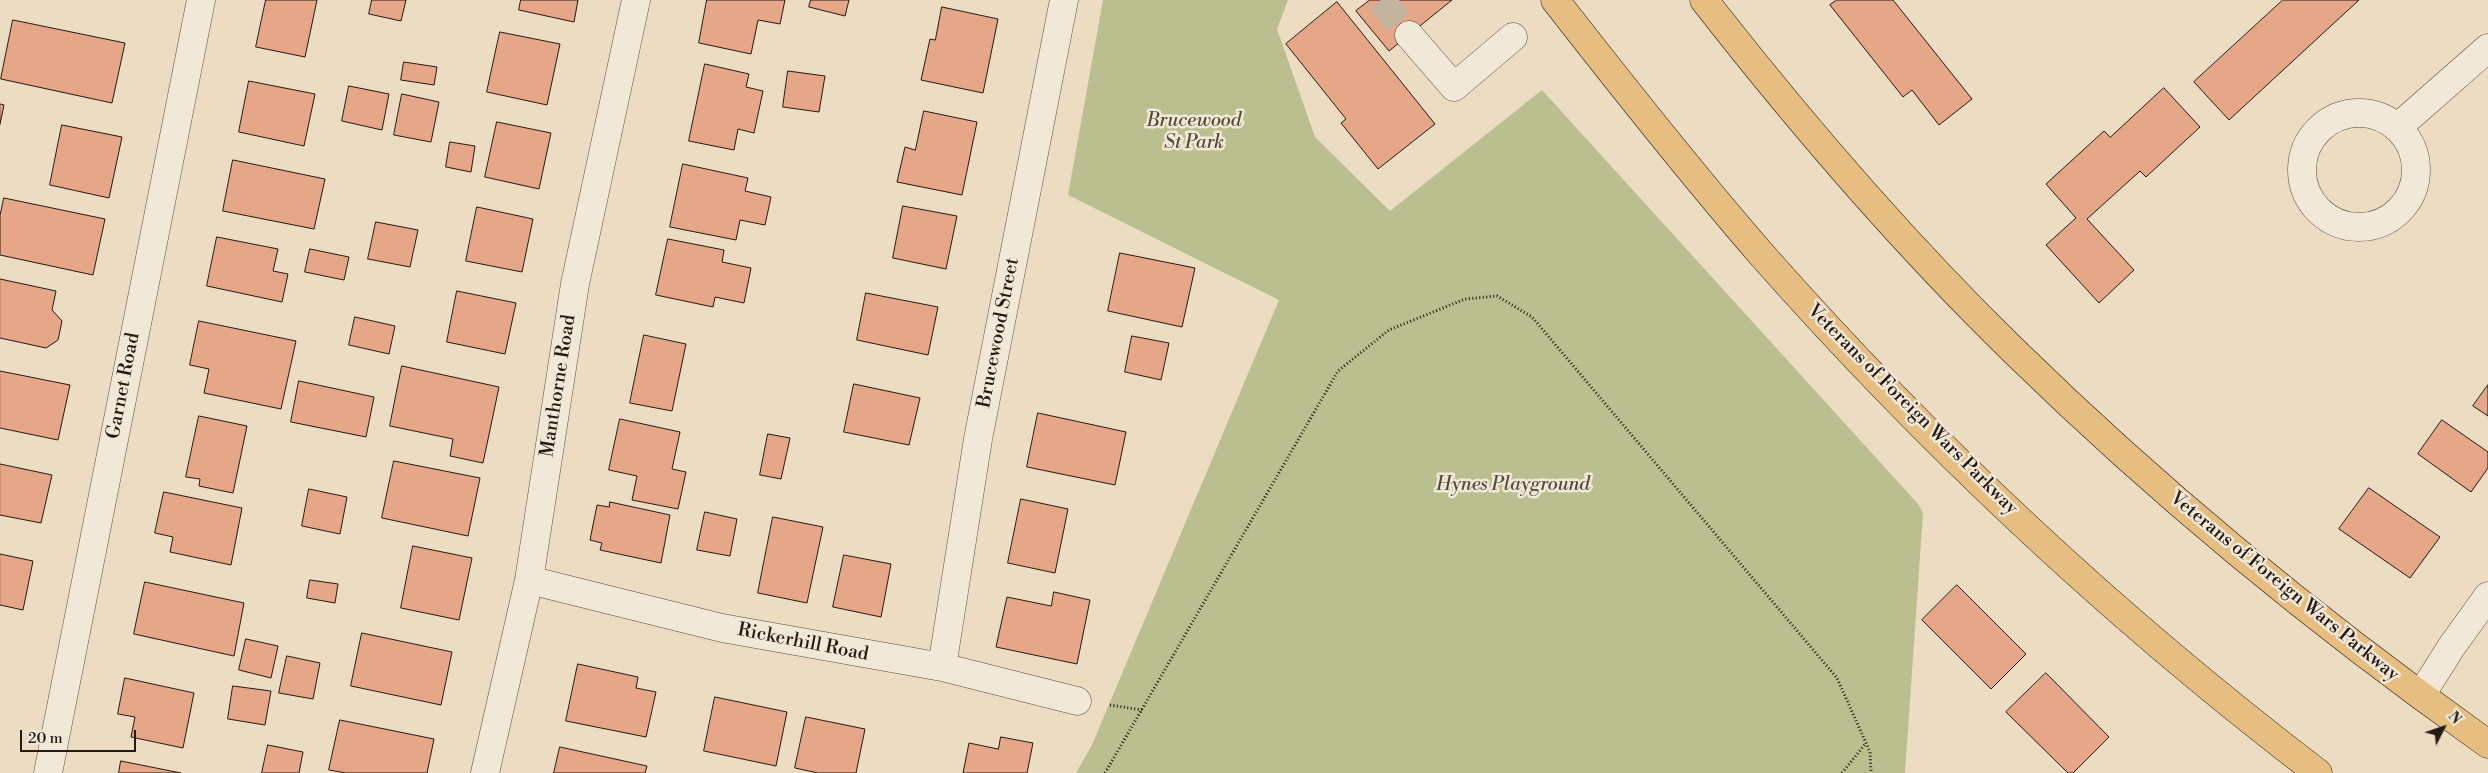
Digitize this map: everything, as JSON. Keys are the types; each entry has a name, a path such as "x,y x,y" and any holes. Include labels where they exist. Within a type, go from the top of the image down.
{"highway":[{"name":"Veterans of Foreign Wars Parkway","path":"1555,0 1715,201 1811,309 1910,413 2126,618 2178,663 2318,773"},
{"name":"Veterans of Foreign Wars Parkway","path":"1704,0 1772,87 1863,193 2013,350 2117,448 2224,542 2339,634 2488,744"}],"street":[{"name":"Garnet Road","path":"48,773 201,0"},
{"name":"Manthorne Road","path":"485,773 529,580 575,284 636,0"},
{"name":"Brucewood Street","path":"942,667 978,439 1064,0"},
{"path":"1409,35 1454,87 1513,37"},
{"path":"2398,127 2488,48"},
{"path":"2363,112 2382,117 2398,127 2409,142 2416,160 2416,179 2410,197 2399,211 2383,222 2365,227 2346,225 2329,218 2315,206 2306,189 2302,171 2305,152 2314,135 2327,122 2345,114 2363,112"},
{"name":"Rickerhill Road","path":"529,580 722,628 917,665 942,667 1077,701"},
{"path":"2421,695 2452,646 2488,596"}],"path":[{"path":"1104,773 1338,371 1389,330 1465,299 1497,296 1532,317 1837,678 1870,752 1871,773"},
{"path":"1842,773 1866,743"}],"green space":[{"name":"Hynes Playground","path":"1103,0 1288,0 1277,29 1315,137 1390,211 1542,90 1918,504 1923,513 1905,773 1076,773 1092,745 1279,300 1068,195"}],"building":[{"path":"266,0 317,0 305,57 256,47"},
{"path":"372,0 406,0 401,21 369,14"},
{"path":"521,0 578,0 574,22 519,10"},
{"path":"707,0 785,0 780,24 758,20 751,54 699,43"},
{"path":"811,0 849,0 845,16 809,7"},
{"path":"1370,0 1452,0 1389,51 1356,11"},
{"path":"1837,0 1893,0 1972,99 1939,125 1912,90 1903,97 1830,5"},
{"path":"2283,0 2359,0 2229,120 2194,82"},
{"path":"1337,2 1435,124 1378,169 1341,123 1346,119 1286,44"},
{"path":"942,7 998,19 983,93 921,80 930,39 935,40"},
{"path":"13,20 125,43 112,103 1,79"},
{"path":"500,32 560,44 547,105 487,92"},
{"path":"404,62 437,67 434,85 401,80"},
{"path":"705,64 749,74 746,87 763,91 754,133 738,129 734,150 689,141"},
{"path":"788,71 825,76 819,112 783,107"},
{"path":"249,81 315,94 304,146 239,132"},
{"path":"349,86 389,94 382,130 342,121"},
{"path":"2164,88 2200,127 2146,177 2140,171 2087,219 2134,270 2099,303 2046,245 2076,218 2046,184 2104,131 2110,137"},
{"path":"402,94 439,102 431,142 394,135"},
{"path":"0,104 4,105 0,124"},
{"path":"924,111 977,122 962,195 897,182 905,147 915,150"},
{"path":"497,122 551,133 539,189 485,177"},
{"path":"62,125 122,137 109,198 50,185"},
{"path":"450,142 475,146 471,172 446,167"},
{"path":"233,160 325,179 314,229 223,211"},
{"path":"683,164 748,178 745,191 771,197 765,225 740,220 736,240 670,227"},
{"path":"4,198 105,219 93,275 0,255 0,216"},
{"path":"903,206 957,216 946,269 893,258"},
{"path":"477,207 533,219 522,272 466,261"},
{"path":"376,222 418,230 410,267 368,259"},
{"path":"217,237 278,249 273,271 288,274 282,302 207,286"},
{"path":"668,239 724,250 722,262 751,268 744,303 715,297 713,307 656,295"},
{"path":"310,249 349,257 344,280 305,272"},
{"path":"1120,253 1195,268 1182,327 1108,311"},
{"path":"0,279 56,291 52,310 62,321 58,340 46,348 0,338"},
{"path":"457,291 516,303 505,354 447,342"},
{"path":"866,293 938,307 928,355 857,340"},
{"path":"355,317 395,326 389,354 349,345"},
{"path":"199,321 296,341 281,409 204,393 209,369 190,365"},
{"path":"644,335 686,344 672,411 630,403"},
{"path":"1132,336 1169,343 1161,380 1125,372"},
{"path":"402,366 499,387 483,463 450,456 453,439 390,426"},
{"path":"0,371 70,385 58,440 0,428"},
{"path":"299,381 374,397 366,437 291,422"},
{"path":"854,384 920,398 909,445 844,432"},
{"path":"2488,385 2488,416 2473,406"},
{"path":"1038,413 1126,432 1115,485 1027,467"},
{"path":"199,416 247,426 233,493 199,486 200,479 186,477"},
{"path":"620,419 680,432 672,469 686,472 678,509 632,500 637,476 609,470"},
{"path":"2442,420 2488,452 2488,468 2471,492 2418,454"},
{"path":"768,434 790,438 781,479 760,475"},
{"path":"394,461 480,478 468,536 382,518"},
{"path":"0,464 52,475 41,523 0,515"},
{"path":"2369,488 2440,537 2410,578 2339,529"},
{"path":"309,489 347,497 340,534 302,526"},
{"path":"164,492 242,508 231,565 170,552 173,537 155,533"},
{"path":"1021,499 1068,509 1055,573 1008,563"},
{"path":"610,502 670,515 661,563 600,550 602,543 590,540 597,505 609,507"},
{"path":"705,512 737,519 730,556 697,550"},
{"path":"773,517 823,527 807,603 758,593"},
{"path":"413,546 472,558 459,620 401,608"},
{"path":"0,554 33,561 23,610 0,605"},
{"path":"844,555 891,564 881,617 833,607"},
{"path":"310,580 338,584 335,603 307,598"},
{"path":"145,582 244,603 234,656 134,634"},
{"path":"1957,585 2026,654 1991,689 1922,620"},
{"path":"1054,592 1090,600 1077,664 996,647 1007,597 1051,606"},
{"path":"362,633 452,652 441,705 351,686"},
{"path":"246,639 278,646 271,678 239,670"},
{"path":"287,656 320,663 313,699 279,693"},
{"path":"578,664 638,677 636,688 656,692 646,737 566,721"},
{"path":"2046,673 2109,737 2073,773 2068,773 2006,712"},
{"path":"125,678 194,693 183,748 131,737 135,717 118,714"},
{"path":"233,686 271,691 265,725 228,719"},
{"path":"715,697 787,712 776,766 704,751"},
{"path":"806,717 865,729 856,773 818,773 795,768"},
{"path":"340,720 434,739 427,773 346,773 329,770"},
{"path":"1001,737 1033,743 1027,773 963,773 969,743 998,749"},
{"path":"268,745 303,752 299,773 262,773"},
{"path":"560,747 647,766 645,773 554,773"},
{"path":"121,761 181,773 119,773"}],"tunnel":[{"path":"1381,0 1409,35"}],"park label":[{"name":"Brucewood St Park","path":"1194,132"}]}
